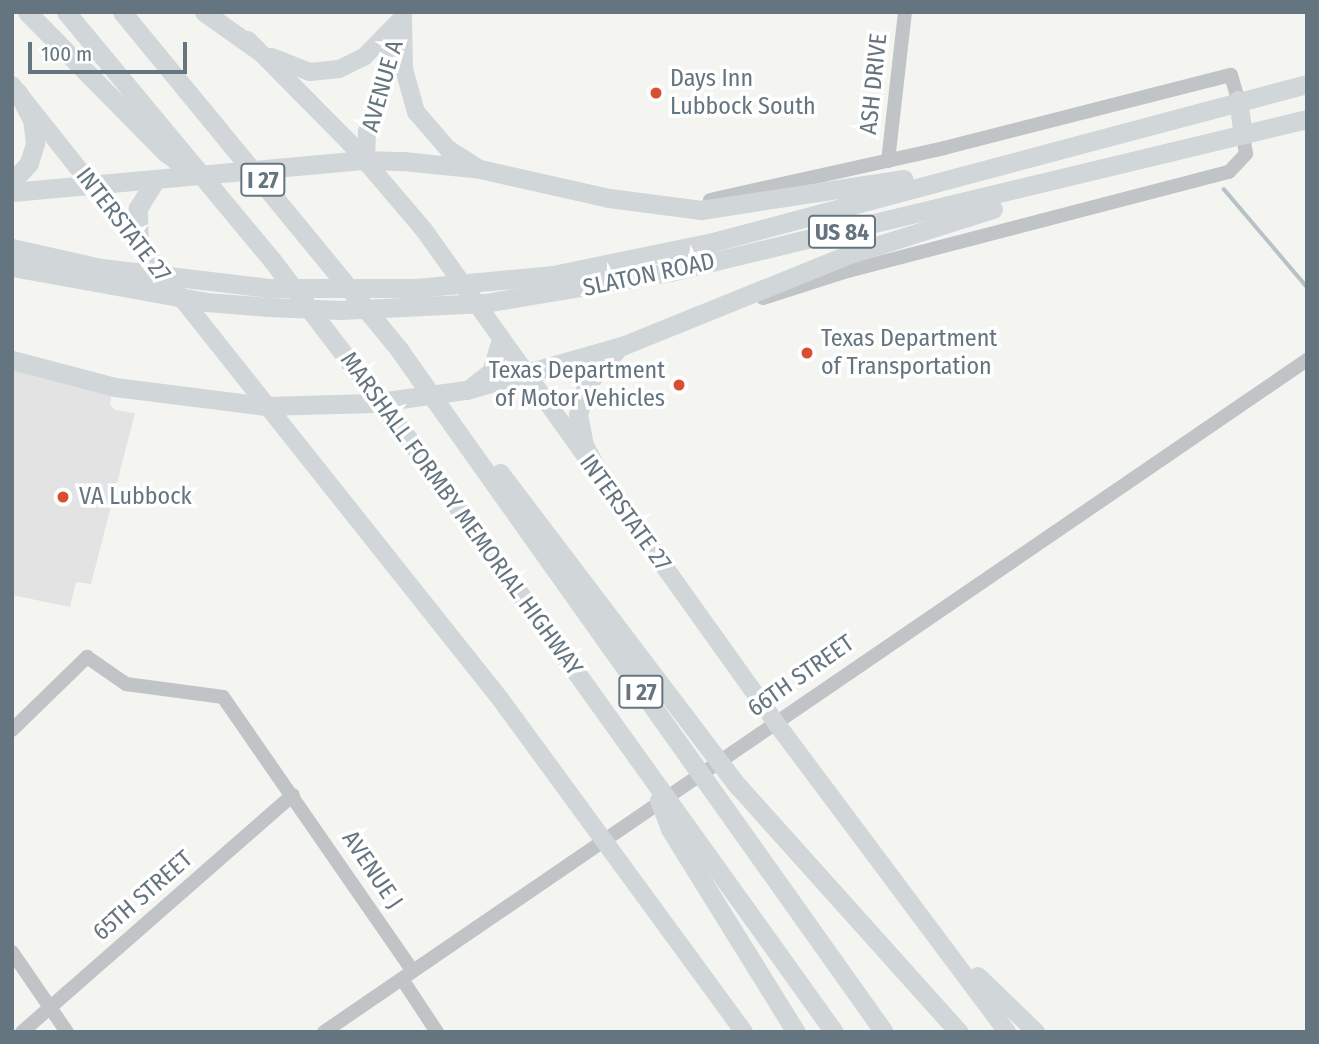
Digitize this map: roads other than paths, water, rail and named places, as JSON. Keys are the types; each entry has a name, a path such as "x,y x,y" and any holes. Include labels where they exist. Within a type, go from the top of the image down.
{"highway":[{"path":"27,12 165,152 208,184"},
{"name":"MARSHALL FORMBY MEMORIAL HIGHWAY","path":"66,12 208,184 416,449 834,1032"},
{"name":"MARSHALL FORMBY MEMORIAL HIGHWAY","path":"122,12 400,351 884,1032"},
{"path":"204,12 256,49"},
{"name":"SLATON ROAD","path":"45,266 206,302 341,310 485,303 1238,100 1307,84"},
{"path":"12,182 29,163 35,143 32,120 15,88"},
{"path":"1238,100 1243,135"},
{"name":"SLATON ROAD","path":"45,266 269,288 555,285 670,272 1307,119"},
{"path":"12,192 366,160 480,169 669,206 713,208 992,166"},
{"path":"12,360 115,387 267,406 296,407 466,390 526,377 622,346 698,318 847,255 1127,164"},
{"path":"139,246 138,208 156,179"},
{"name":"US 84","path":"12,248 45,266"},
{"name":"US 84","path":"12,267 45,266"},
{"path":"466,390 491,372 501,340"},
{"path":"605,485 584,444 578,415 594,372 622,346"},
{"path":"400,351 494,465 738,786 959,1032"},
{"path":"650,776 670,829 796,1032"}],"main road":[{"name":"INTERSTATE 27","path":"221,12 366,160 463,285 526,377 776,723 1007,1032"},
{"path":"256,49 301,70 339,69 364,57 403,14"},
{"path":"403,14 404,69 416,112 448,149 480,169"},
{"name":"AVENUE A","path":"366,160 367,132 403,14"},
{"name":"INTERSTATE 27","path":"15,88 608,838 706,984 744,1032"},
{"path":"843,814 970,968 1036,1032"},
{"path":"706,984 733,1032"}],"street":[{"name":"ASH DRIVE","path":"888,161 905,12"},
{"path":"669,206 888,161 1231,75 1238,100"},
{"name":"SLATON ROAD","path":"698,318 844,272 1230,172 1246,155 1243,135"},
{"name":"66TH STREET","path":"324,1032 1307,360"},
{"name":"AVENUE J","path":"12,730 87,657 126,684 223,697 293,795 408,975 437,1032"},
{"name":"65TH STREET","path":"22,1032 293,795"},
{"path":"12,952 66,1032"}],"waterway":[{"path":"1224,189 1307,287"}],"place":[{"name":"Days Inn Lubbock South","path":"656,93"},
{"name":"Texas Department of Transportation","path":"807,353"},
{"name":"Texas Department of Motor Vehicles","path":"679,385"},
{"name":"VA Lubbock","path":"63,497"}]}
